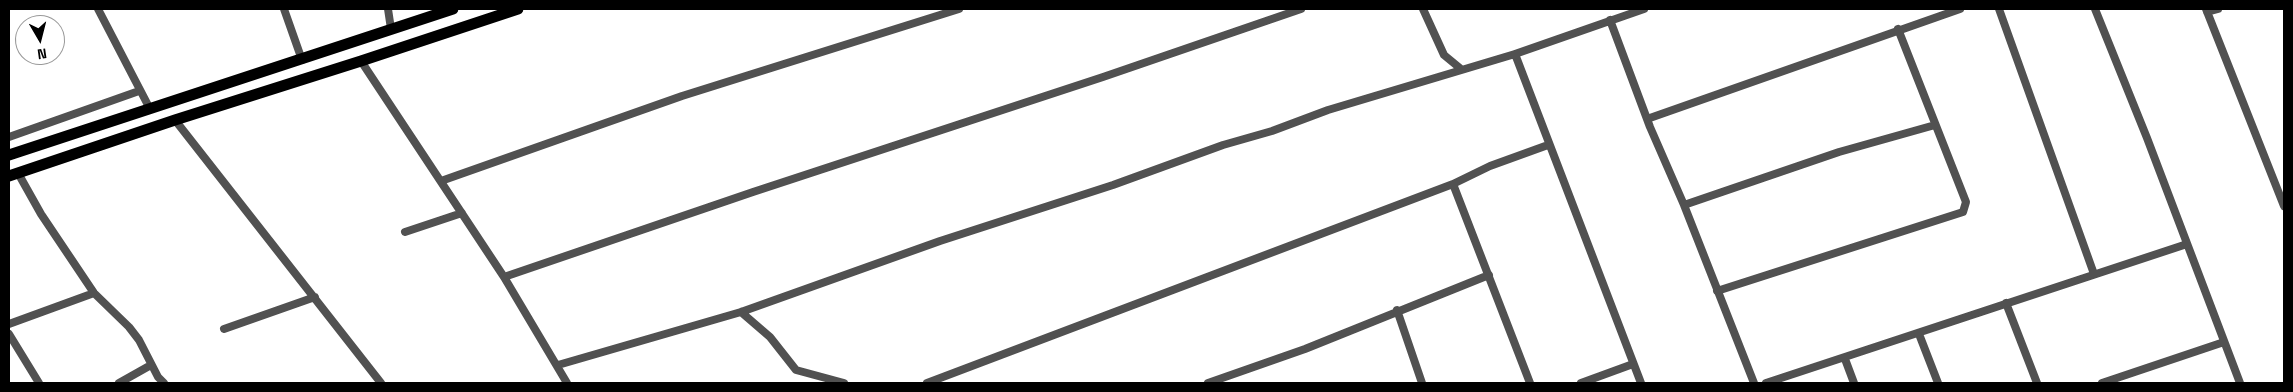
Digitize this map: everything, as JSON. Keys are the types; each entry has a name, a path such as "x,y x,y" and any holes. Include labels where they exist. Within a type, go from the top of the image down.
{"main road":[{"path":"9,155 453,9"},
{"path":"13,174 518,9"},
{"path":"277,67 284,86"}],"street":[{"path":"98,9 139,91 150,108"},
{"path":"284,9 302,60"},
{"path":"388,9 391,29"},
{"path":"441,181 682,96 959,9"},
{"path":"504,277 1301,9"},
{"path":"1423,9 1444,55 1461,69"},
{"path":"558,365 741,312 940,241 1113,185 1328,110 1515,54 1644,9"},
{"path":"1647,119 1898,29 1960,9"},
{"path":"1999,9 2094,274"},
{"path":"2095,9 2240,383"},
{"path":"2218,9 2206,10 2284,206"},
{"path":"1610,20 1647,119 1684,205 1754,383"},
{"path":"1717,291 1964,212 1966,202 1898,29"},
{"path":"1515,54 1548,145 1641,383"},
{"path":"361,61 504,277 567,383"},
{"path":"9,137 139,91"},
{"path":"175,120 201,156 315,297 381,383"},
{"path":"1684,205 1839,152 1935,125"},
{"path":"40,126 46,143"},
{"path":"926,383 1453,184 1490,166 1548,145"},
{"path":"13,174 94,293 129,327 139,340 151,365 164,383"},
{"path":"1453,184 1530,383"},
{"path":"405,232 462,213"},
{"path":"1766,383 1845,359 1884,343 1919,334 2006,303 2187,244"},
{"path":"1212,383 1305,349 1397,310 1488,275"},
{"path":"9,324 94,293"},
{"path":"224,329 315,297"},
{"path":"2006,303 2037,383"},
{"path":"1397,310 1422,383"},
{"path":"741,312 770,337 796,370 844,383"},
{"path":"9,334 39,383"},
{"path":"1919,334 1938,383"},
{"path":"2102,383 2224,342"},
{"path":"1845,359 1854,383"},
{"path":"1581,383 1633,364"},
{"path":"119,383 151,365"}]}
